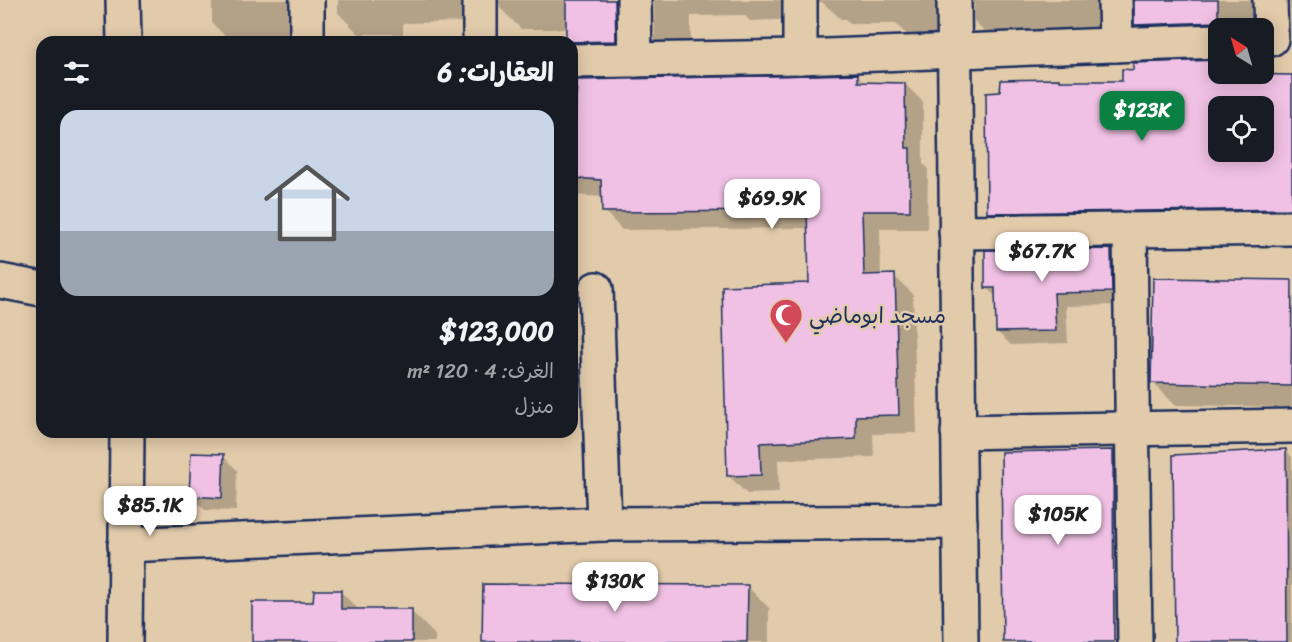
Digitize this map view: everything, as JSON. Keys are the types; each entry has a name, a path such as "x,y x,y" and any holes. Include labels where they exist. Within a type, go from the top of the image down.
{"street":[{"path":"123,0 124,36"},
{"path":"307,0 307,36"},
{"path":"480,0 480,36"},
{"path":"634,0 635,60"},
{"path":"800,0 800,57"},
{"path":"954,0 961,642"},
{"path":"1115,0 1116,45"},
{"path":"1270,0 1275,40"},
{"path":"578,62 800,57 1208,41"},
{"path":"956,232 1292,228"},
{"path":"1130,230 1135,642"},
{"path":"0,281 36,288"},
{"path":"596,289 604,525"},
{"path":"958,432 1292,426"},
{"path":"125,642 124,545 127,438"},
{"path":"124,545 604,525 960,522"}],"building":[{"path":"566,0 615,0 616,41 578,42 578,36 566,36"},
{"path":"1134,0 1218,0 1218,18 1208,18 1208,22 1134,25"},
{"path":"1208,60 1208,84 1274,84 1274,75 1292,75 1292,209 987,213 986,93 1000,92 1001,80 1122,81 1122,69 1133,70 1133,63"},
{"path":"858,74 858,82 905,83 906,148 910,148 910,211 862,211 864,275 895,274 899,415 856,416 856,439 760,443 761,475 727,476 722,286 809,283 807,211 602,212 601,180 578,178 578,80"},
{"path":"1111,249 1112,292 1054,293 1056,331 996,332 995,288 985,288 985,250"},
{"path":"1153,278 1292,280 1291,386 1151,383"},
{"path":"1286,449 1287,642 1175,642 1173,455"},
{"path":"1113,450 1114,642 1003,642 1001,452"},
{"path":"191,453 224,454 222,498 189,496"},
{"path":"483,584 748,585 747,642 482,642"},
{"path":"314,590 341,590 341,609 412,609 412,642 252,642 252,602 313,602"}],"place":[{"name":"مسجد ابوماضي","path":"786,344"}]}
